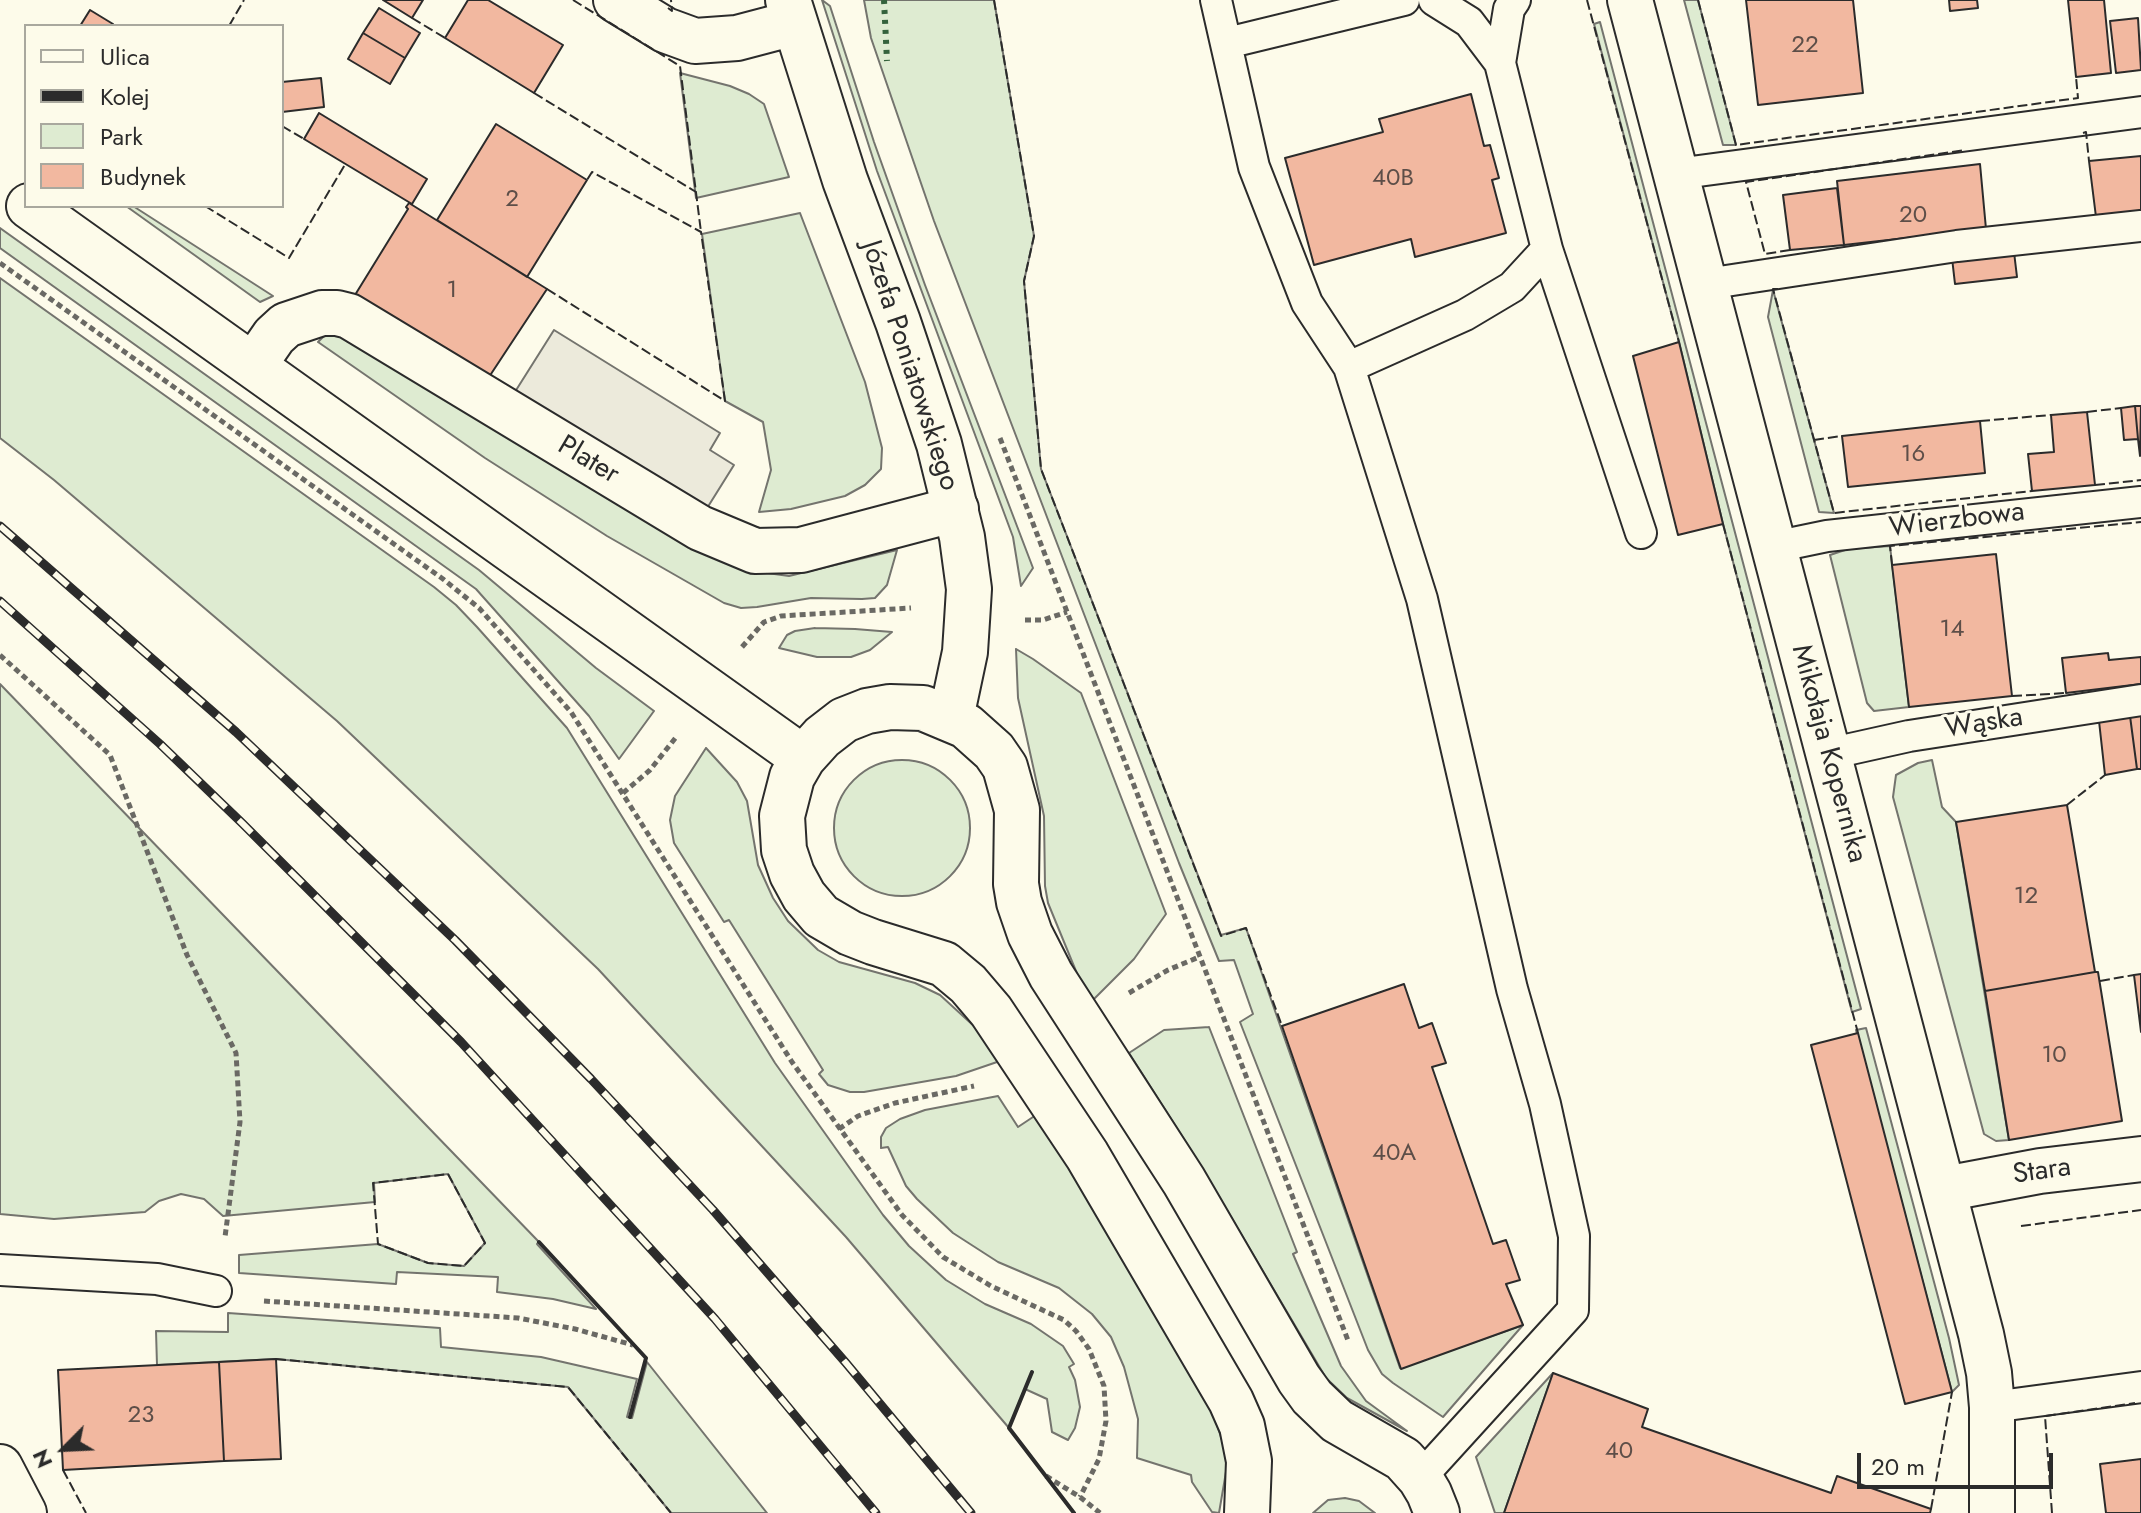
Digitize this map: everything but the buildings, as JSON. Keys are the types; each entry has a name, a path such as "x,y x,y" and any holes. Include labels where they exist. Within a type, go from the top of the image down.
{"street":[{"name":"Józefa Poniatowskiego","path":"616,0 665,30 695,41 737,38 791,11 845,180 930,419 956,509 969,589 965,652 951,718"},
{"name":"Mikołaja Kopernika","path":"1630,0 1981,1334 1992,1407 1992,1513"},
{"path":"0,185 24,202"},
{"path":"32,208 803,758"},
{"name":"Plater","path":"254,365 274,336 286,325 322,313 344,314 700,528 755,551 801,550 956,509"},
{"path":"1247,1513 1249,1461 1242,1426 1231,1401 1087,1155 991,1011 968,984 944,964 850,933 821,916 804,896 792,874 784,850 782,816 792,777 803,758 822,737 844,720 867,711 923,708 951,718 981,737 994,751 1005,767 1012,786 1017,810 1018,893 1024,918 1039,954 1184,1181 1299,1379 1312,1397 1337,1421 1403,1459 1428,1495"},
{"name":"Stara","path":"1944,1189 2040,1171 2141,1159"},
{"path":"0,1467 24,1513"}],"lane":[{"path":"1216,0 1254,167 1307,303 1349,367 1422,599 1512,989 1545,1104 1574,1236 1573,1310 1428,1495"},
{"path":"1227,43 1404,0"},
{"path":"1434,0 1469,22 1500,63 1547,249 1641,533"},
{"path":"1500,63 1509,9 1515,0"},
{"path":"1676,174 2141,112"},
{"path":"1706,284 1957,246 2141,226"},
{"path":"1349,367 1465,315 1512,287 1547,249"},
{"name":"Wierzbowa","path":"1774,547 1827,536 2141,502"},
{"name":"Wąska","path":"1828,754 1909,736 2141,700"},
{"path":"0,1270 157,1279 216,1291"},
{"path":"1992,1407 2141,1387"}],"path":[{"path":"0,263 468,598 571,712 792,1062 896,1207 932,1246 966,1272 1064,1320 1089,1349 1104,1386 1106,1421 1096,1467 1080,1497"},
{"path":"996,430 1354,1355"},
{"path":"747,639 764,622 781,616 907,608"},
{"path":"1020,619 1035,621 1067,612"},
{"path":"0,655 110,755 187,955 236,1053 240,1122 225,1237"},
{"path":"623,793 650,770 682,730"},
{"path":"1123,997 1168,970 1199,957"},
{"path":"839,1129 858,1116 895,1103 985,1084"},
{"path":"216,1291 242,1300 518,1318 633,1345"},
{"path":"1046,1476 1100,1513"}],"green space":[{"path":"822,0 830,6 925,285 1033,568 1021,586 1013,537 877,171"},
{"path":"864,0 994,0 1034,236 1024,281 1041,469 1221,935 1246,928 1400,1368 1523,1325 1443,1417 1382,1374 1368,1350 1240,1022 1253,1014 1234,960 1219,961 1179,863 934,221 871,38"},
{"path":"1684,0 1698,0 1736,145 1723,145"},
{"path":"1600,22 1861,1009 1852,1012 1594,24"},
{"path":"680,73 730,86 764,104 789,177 696,198"},
{"path":"129,208 136,208 273,296 260,302"},
{"path":"800,213 865,382 882,448 881,469 865,485 845,496 791,509 759,512 771,470 763,422 725,401 702,234"},
{"path":"0,228 479,570 596,668 654,711 619,759 589,716 476,589 0,248"},
{"path":"0,278 434,587 477,627 567,728 775,1063 883,1215 909,1246 946,1280 985,1304 1031,1324 1063,1346 1074,1364 1069,1367 1080,1407 1075,1428 1068,1440 1052,1432 1047,1399 1025,1389 1009,1428 846,1237 598,969 337,721 54,480 0,438"},
{"path":"1773,290 1834,513 1819,512 1768,317"},
{"path":"335,332 745,570 789,576 897,550 887,585 875,598 811,598 741,608 724,603 607,536 485,458 318,342 326,334"},
{"path":"1890,546 1909,707 1874,711 1867,703 1830,555 1848,549"},
{"path":"815,628 892,632 870,650 851,657 817,657 779,648 787,635"},
{"path":"1016,649 1081,693 1166,914 1134,959 1093,1000 1078,976 1048,903 1044,816 1018,698"},
{"path":"0,684 539,1242 537,1244 596,1309 553,1299 497,1292 498,1277 397,1272 396,1284 239,1273 239,1255 378,1244 428,1263 464,1266 485,1243 448,1174 374,1183 375,1202 223,1216 204,1199 181,1194 159,1201 145,1212 54,1219 0,1214"},
{"path":"706,748 737,782 747,801 758,865 788,921 818,950 839,962 915,983 940,995 975,1027 1000,1061 956,1076 864,1092 850,1092 828,1085 819,1074 823,1070 729,920 724,922 674,843 670,820 675,796"},
{"path":"902,760 928,765 950,780 965,802 970,828 965,854 950,876 928,891 902,896 876,891 854,876 839,854 834,828 839,802 854,780 876,765"},
{"path":"1932,760 1942,807 1956,822 2009,1140 1996,1141 1984,1134 1893,797 1896,775 1918,763"},
{"path":"1209,1027 1297,1252 1293,1254 1341,1366 1366,1401 1407,1431 1347,1398 1326,1378 1199,1163 1129,1053 1164,1030"},
{"path":"1866,1028 1949,1338 1959,1385 1952,1392 1856,1030"},
{"path":"998,1096 1018,1127 1036,1115 1109,1231 1201,1390 1226,1452 1219,1513 1212,1512 1192,1482 1191,1475 1137,1458 1138,1419 1124,1367 1111,1337 1092,1314 1059,1288 998,1262 953,1233 906,1186 888,1147 881,1148 881,1137 886,1128 900,1119 925,1110"},
{"path":"228,1313 440,1328 441,1347 541,1357 637,1379 627,1417 632,1418 647,1362 767,1513 671,1513 568,1387 276,1359 157,1365 156,1331 228,1332"},
{"path":"1553,1373 1504,1513 1495,1513 1476,1457"},
{"path":"1345,1498 1359,1501 1375,1513 1313,1513 1328,1500"}],"shaded area":[{"path":"554,330 720,433 710,450 734,465 704,513 513,395"}],"railway":[{"path":"0,526 236,732 455,940 713,1210 971,1513"},
{"path":"0,601 160,744 461,1042 715,1319 876,1513"}],"hedge":[{"path":"884,0 887,61"}],"fence":[{"path":"230,24 244,0"},
{"path":"573,0 680,66 701,232"},
{"path":"668,8 672,11 671,0"},
{"path":"994,0 1034,236 1024,281 1041,469 1221,936 1246,928 1282,1026"},
{"path":"1587,0 1679,342"},
{"path":"1698,0 1736,145 2078,98 2076,77"},
{"path":"412,18 445,38"},
{"path":"534,93 696,192"},
{"path":"284,127 304,139"},
{"path":"2083,133 2086,132 2089,161"},
{"path":"1790,250 1765,254 1746,182 1965,150"},
{"path":"208,208 289,258 346,163"},
{"path":"547,289 725,401 701,232 592,172 587,180"},
{"path":"1778,289 1773,289 1834,513 2032,491"},
{"path":"2087,412 2121,408"},
{"path":"1980,421 2051,415"},
{"path":"1814,440 1842,436"},
{"path":"2095,485 2141,480"},
{"path":"1892,565 1890,546 2141,522"},
{"path":"1723,524 1858,1033"},
{"path":"2012,696 2066,693"},
{"path":"2067,805 2105,775"},
{"path":"2100,981 2134,975"},
{"path":"448,1174 485,1243 464,1266 428,1263 378,1244 373,1183 448,1174"},
{"path":"2021,1226 2141,1210"},
{"path":"276,1359 568,1387 671,1513"},
{"path":"1931,1509 1952,1392"},
{"path":"2052,1513 2045,1416 2135,1403"},
{"path":"63,1470 86,1513"}],"wall":[{"path":"539,1242 646,1358 630,1417"},
{"path":"1032,1372 1009,1428 1074,1513"}]}
